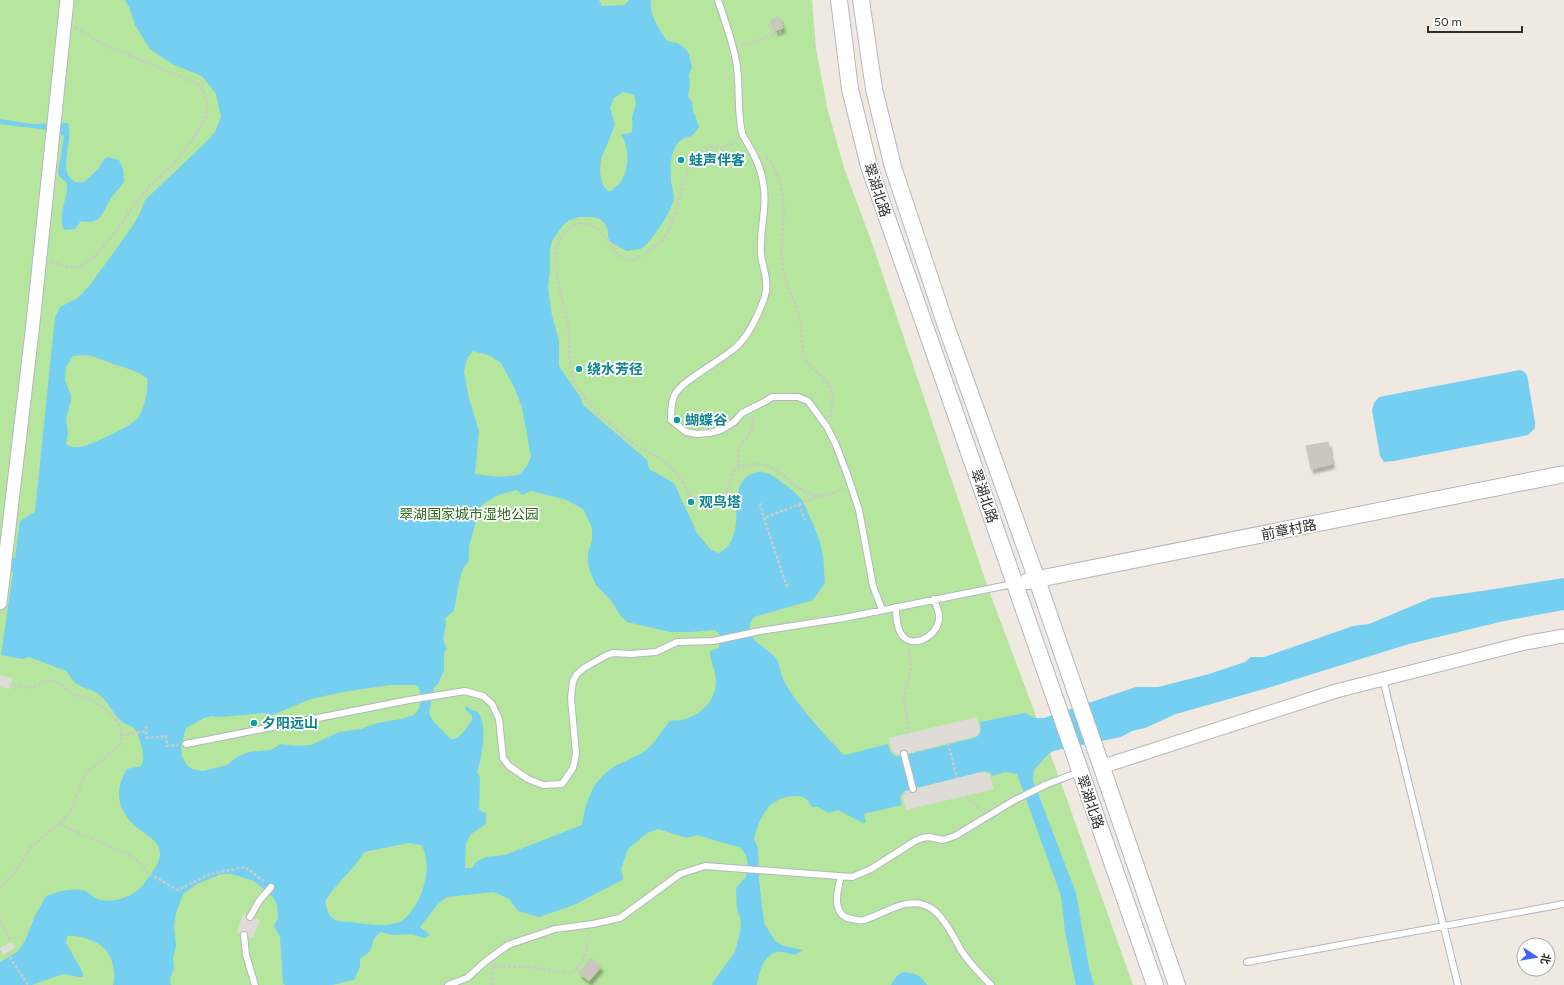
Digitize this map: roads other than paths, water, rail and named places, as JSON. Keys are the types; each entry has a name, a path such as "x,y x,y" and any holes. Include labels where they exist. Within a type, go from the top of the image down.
{"street":[{"path":"0,603 40,255 67,0"},
{"name":"翠湖北路","path":"839,0 850,89 869,166 1155,985"},
{"name":"翠湖北路","path":"861,0 874,89 893,167 945,323 1037,580 1177,985"},
{"name":"前章村路","path":"1014,584 1564,474"},
{"path":"1101,767 1336,691 1525,642 1564,636"}],"lane":[{"path":"718,0 734,49 737,68 739,121 744,138 750,146 764,183 761,255 766,282 765,297 747,335 738,346 684,384 674,395 671,408 672,420 686,432 697,434 709,433 721,430 734,422 742,413 772,397 798,396 808,401 827,427 836,445 851,485 859,510 874,586 882,610"},
{"path":"186,744 409,700 465,691 483,696 492,704 499,719 502,758 508,766 528,779 543,785 562,784 573,768 576,754 571,698 573,681 577,674 595,661 613,653 631,654 656,652 677,642 713,641 760,631 844,618 1014,584"},
{"path":"896,607 897,625 900,633 908,639 917,642 925,639 936,629 939,615 934,599"},
{"path":"1383,679 1458,985"},
{"path":"904,754 913,789"},
{"path":"448,985 467,978 486,961 508,945 555,929 620,918 680,874 694,869 705,866 852,877 871,869 915,841 929,837 943,840 955,836 1013,801 1045,785 1080,772"},
{"path":"841,876 837,893 837,904 839,911 843,916 850,919 863,920 897,906 910,903 922,904 936,913 966,957 990,985"},
{"path":"250,917 259,901 271,887"},
{"path":"1246,962 1564,904"},
{"path":"244,935 246,955 255,985"}],"water":[{"path":"125,0 599,0 602,6 625,5 629,0 651,0 651,11 658,27 667,41 677,43 685,48 689,54 692,67 689,75 690,83 688,97 692,102 693,112 699,127 692,136 680,141 673,152 671,182 674,193 673,203 661,225 651,239 642,248 627,251 612,243 608,238 606,225 600,219 592,217 579,217 570,220 563,225 552,241 548,287 551,311 559,341 559,366 581,398 583,405 647,460 649,469 674,483 697,533 711,550 719,553 729,545 734,534 736,522 737,496 740,485 747,477 758,472 770,474 791,489 801,499 813,523 821,545 825,583 813,600 754,617 750,624 749,630 755,640 775,657 783,680 798,703 842,754 845,755 888,744 893,755 901,756 974,738 980,733 980,722 1025,713 1035,718 1044,718 1136,687 1158,687 1209,674 1245,662 1251,657 1264,657 1353,626 1369,624 1431,598 1564,578 1564,610 1504,621 1409,644 1264,689 1176,714 1145,728 1132,731 1121,737 1053,751 1050,753 1034,770 1033,780 1076,893 1089,967 1094,985 1076,985 1065,932 1061,896 1017,774 1005,772 992,776 990,773 985,771 904,791 900,797 902,805 867,813 864,815 866,822 863,823 838,810 828,813 818,807 812,807 803,797 786,797 772,804 762,816 754,839 758,848 759,880 764,923 775,941 784,946 803,950 795,955 780,952 769,956 765,960 757,985 712,985 735,952 740,933 741,921 737,909 736,888 746,877 748,865 746,855 741,848 697,835 687,838 658,829 647,833 628,849 621,869 622,880 574,905 539,917 518,911 509,899 494,892 447,897 438,904 420,927 430,935 424,938 411,934 393,935 380,932 374,939 370,951 360,959 360,967 354,980 332,985 285,985 283,983 280,937 274,926 278,918 277,905 273,897 254,881 232,874 221,874 197,884 183,894 176,913 174,926 176,946 173,958 174,969 170,978 171,985 113,985 113,966 105,949 93,941 81,937 67,936 66,943 82,971 83,977 63,974 32,985 0,985 0,962 17,952 25,941 35,916 46,896 65,890 80,890 85,891 101,900 107,901 126,897 142,886 155,869 160,858 157,845 151,838 129,820 124,813 119,799 120,784 127,769 141,766 143,762 142,748 136,730 121,721 101,696 75,683 66,671 29,657 22,659 1,655 13,572 0,567 0,554 15,558 20,521 35,512 55,317 60,307 78,298 90,285 132,227 145,200 215,132 221,117 216,94 202,76 174,65 150,49 135,25 130,9","holes":["623,92 634,95 636,104 632,118 632,132 621,134 626,145 628,157 625,174 620,183 612,191 608,191 603,186 600,172 601,159 615,125 610,108 614,98","473,351 491,356 501,363 515,389 522,408 531,457 527,466 519,475 499,477 475,474 479,431 469,399 464,371 467,358","87,355 143,375 147,378 147,394 140,415 127,426 89,445 75,447 66,444 68,433 66,419 71,401 71,395 65,380 66,367 73,356","517,490 522,495 531,491 564,499 584,510 592,528 592,540 588,553 588,564 591,574 596,585 612,602 620,615 627,622 670,632 715,630 720,635 719,648 710,651 716,681 714,694 711,700 697,714 683,720 670,721 646,750 610,769 603,775 597,782 589,798 582,825 505,855 486,857 476,862 472,868 465,868 466,843 471,834 486,824 486,813 479,809 480,778 477,772 481,758 483,725 478,712 466,706 465,709 472,716 472,720 458,737 451,739 434,722 429,714 434,687 438,684 444,670 444,653 447,649 444,640 446,623 445,618 454,611 463,568 469,561 469,546 480,507 498,495","389,685 416,685 419,688 420,693 419,709 414,715 377,723 361,729 339,732 311,745 296,746 281,744 271,750 249,752 237,757 227,765 203,771 192,769 187,765 182,757 181,745 186,728 204,718 212,716 221,717 264,713 272,715 311,699 343,692","408,843 421,845 425,853 427,863 424,885 415,906 410,914 403,920 391,924 371,925 342,922 334,919 330,915 325,901 334,888 360,859 364,852"]},
{"path":"0,119 32,124 68,123 69,136 66,170 75,182 84,182 98,169 104,159 108,157 119,160 123,169 124,182 97,220 88,222 81,221 75,229 64,230 62,225 62,213 67,183 59,176 58,172 64,136 59,134 57,131 0,124"},
{"path":"1520,370 1527,375 1535,422 1535,428 1528,435 1394,461 1384,462 1380,456 1372,410 1374,403 1379,397"},
{"path":"905,972 918,976 923,979 927,985 891,985 896,977"}],"place":[{"name":"蛙声伴客","path":"681,160"},
{"name":"绕水芳径","path":"579,369"},
{"name":"蝴蝶谷","path":"677,420"},
{"name":"观鸟塔","path":"691,502"},
{"name":"夕阳远山","path":"254,723"}],"park label":[{"name":"翠湖国家城市湿地公园","path":"469,514"}]}
